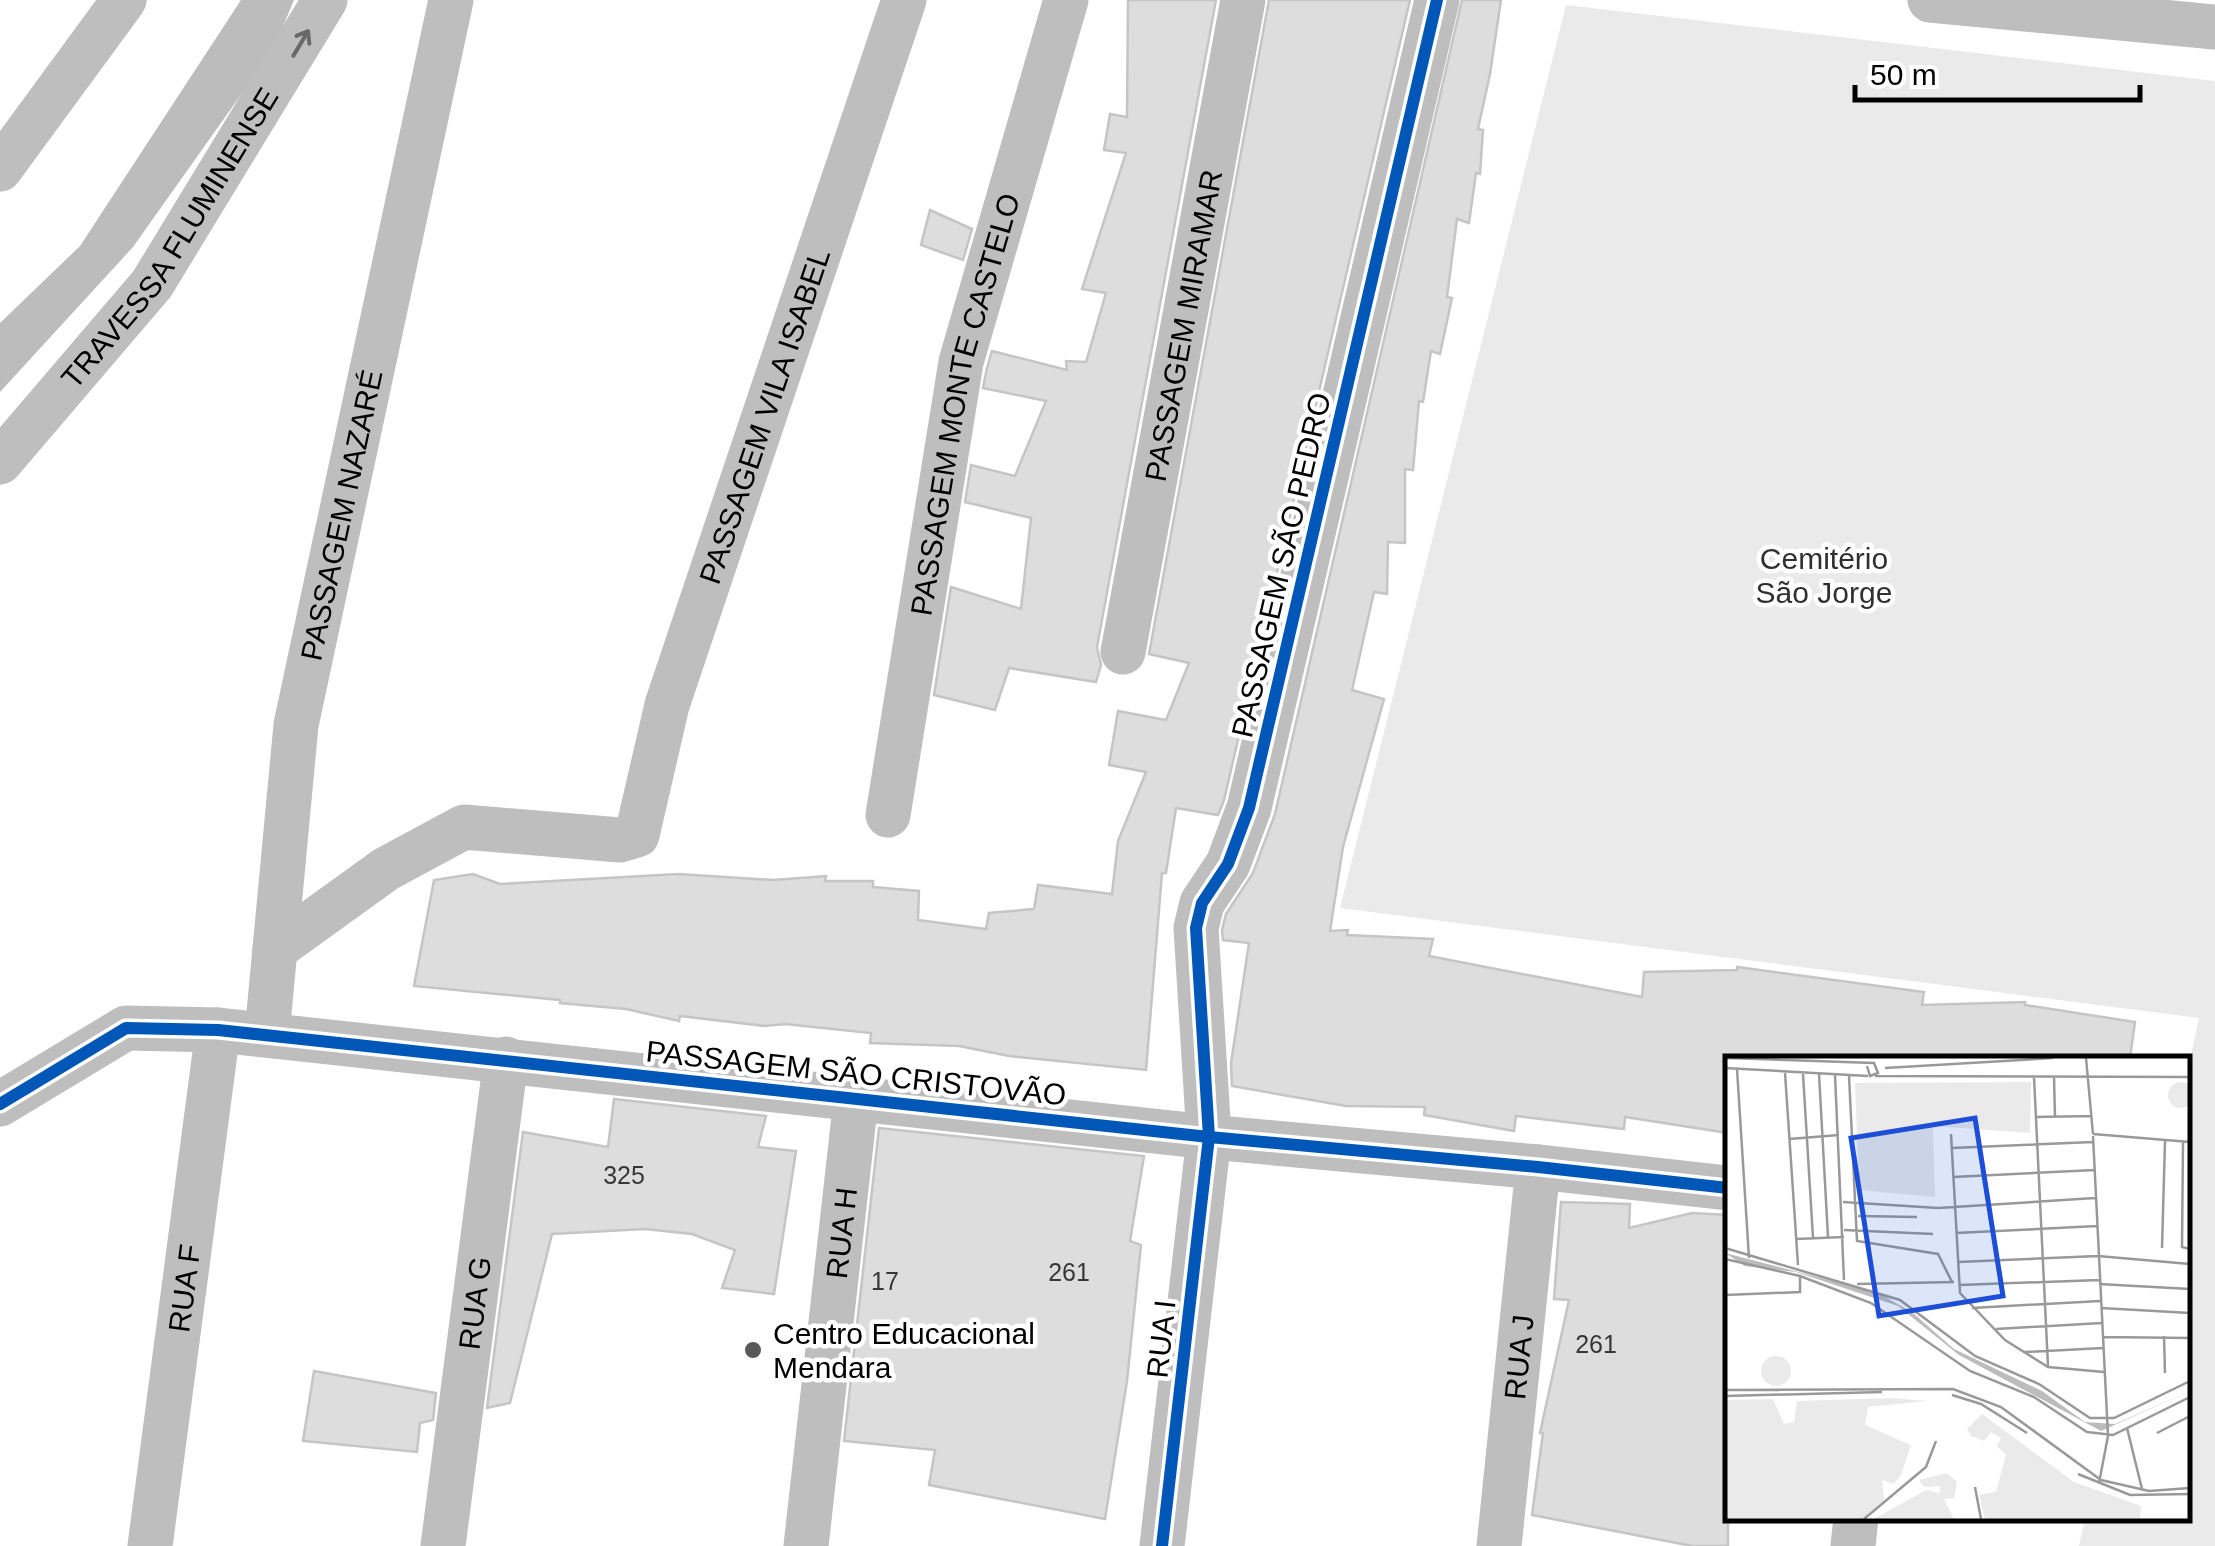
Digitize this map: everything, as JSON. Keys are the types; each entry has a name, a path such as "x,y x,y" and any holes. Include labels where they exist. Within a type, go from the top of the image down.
{"street":[{"path":"0,169 124,0"},
{"name":"TRAVESSA FLUMINENSE","path":"0,462 152,284 325,0"},
{"name":"PASSAGEM NAZARÉ","path":"267,1034 296,725 451,0"},
{"name":"PASSAGEM VILA ISABEL","path":"275,948 386,869 464,827 620,840 637,835 667,705 904,0"},
{"name":"PASSAGEM MONTE CASTELO","path":"888,815 961,362 1066,0"},
{"name":"PASSAGEM MIRAMAR","path":"1122,652 1243,0"},
{"name":"PASSAGEM SÃO PEDRO","path":"1209,1137 1196,928 1202,903 1228,864 1249,808 1437,0"},
{"path":"1930,0 2215,27"},
{"path":"255,842 267,1034"},
{"name":"PASSAGEM SÃO CRISTOVÃO","path":"0,1104 126,1028 218,1030 1209,1137 1538,1166 1725,1188"},
{"name":"RUA F","path":"150,1546 218,1030"},
{"name":"RUA G","path":"443,1546 506,1059"},
{"name":"RUA H","path":"806,1546 856,1099"},
{"name":"RUA I","path":"1162,1546 1209,1137"},
{"name":"RUA J","path":"1499,1546 1538,1166"},
{"path":"1853,1546 1856,1521"}],"green space":[{"name":"Cemitério São Jorge","path":"1566,5 2215,81 2215,1546 2079,1546 2085,1521 2190,1521 2190,1060 2199,1018 1340,908"}],"shaded area":[{"path":"241,0 294,0 274,48 133,247 0,392 0,323 80,246"}],"building":[{"path":"1128,0 1216,0 1097,647 1101,665 1096,682 1009,668 995,710 934,695 951,587 1021,609 1031,518 965,502 971,465 1015,476 1046,401 983,388 992,351 1067,370 1066,361 1086,362 1106,293 1082,289 1126,153 1104,150 1110,114 1127,117"},
{"path":"1269,0 1410,0 1224,800 1218,815 1176,808 1166,873 1162,873 1146,1070 1009,1056 959,1046 870,1043 871,1033 680,1016 679,1021 560,1000 414,986 434,880 473,874 500,884 678,874 773,880 826,876 825,881 873,881 873,887 919,891 918,920 986,929 989,913 1034,909 1038,885 1112,894 1118,841 1146,772 1109,765 1118,711 1166,720 1189,663 1149,654"},
{"path":"1462,0 1501,0 1478,129 1483,130 1480,174 1476,173 1469,223 1457,219 1447,297 1452,298 1440,354 1431,351 1423,402 1419,401 1413,470 1405,469 1405,543 1388,542 1387,594 1374,592 1352,690 1384,699 1343,847 1330,931 1433,939 1429,956 1642,997 1644,972 1737,967 1924,992 1922,1005 2025,1002 2135,1022 2130,1056 1725,1056 1725,1133 1625,1117 1624,1129 1516,1116 1514,1131 1424,1115 1425,1107 1346,1106 1232,1086 1231,1063 1249,943 1223,940 1222,930 1226,914 1253,873 1275,814"},
{"path":"930,210 972,229 963,260 921,245"},
{"path":"614,1099 766,1116 758,1147 796,1151 774,1294 722,1288 735,1250 692,1234 645,1229 552,1234 510,1403 487,1408 523,1132 608,1147"},
{"path":"879,1128 1144,1156 1130,1241 1141,1245 1127,1381 1105,1519 929,1485 935,1450 844,1441"},
{"path":"1561,1202 1630,1204 1629,1228 1692,1213 1725,1215 1728,1546 1692,1546 1532,1515 1540,1433 1569,1300 1554,1299"},
{"path":"314,1371 436,1393 433,1420 420,1423 417,1452 303,1441"}],"cycle path":[{"path":"1162,1546 1209,1137 1196,928 1202,903 1228,864 1249,808 1437,0"},
{"path":"0,1104 126,1028 218,1030 1209,1137 1725,1188"}],"place":[{"name":"Centro Educacional Mendara","path":"753,1350"}]}
